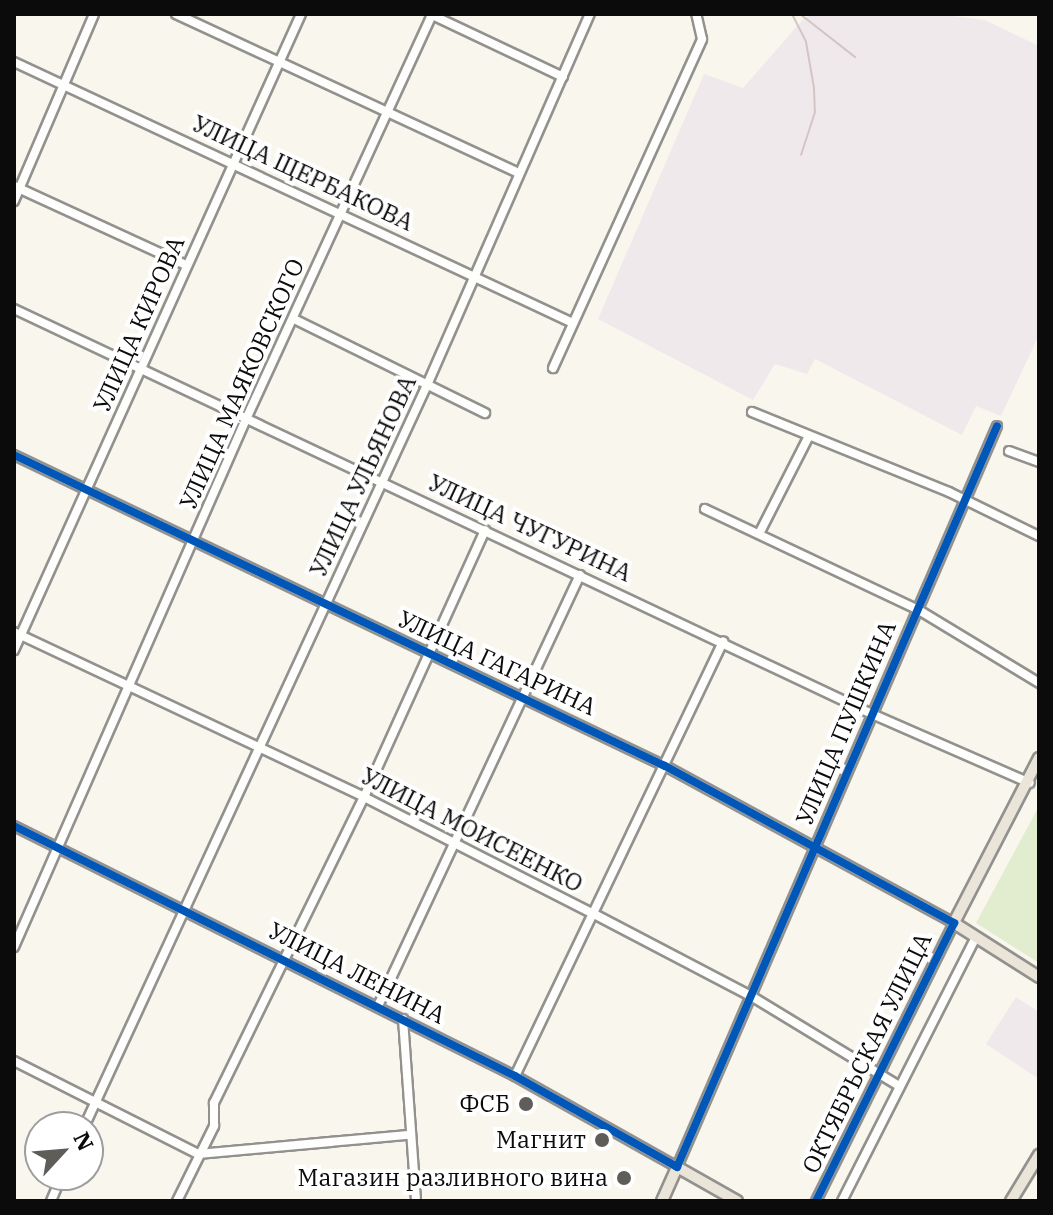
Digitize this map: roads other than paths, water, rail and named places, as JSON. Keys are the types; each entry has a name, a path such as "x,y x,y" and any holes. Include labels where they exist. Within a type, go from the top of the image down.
{"main road":[{"name":"ОКТЯБРЬСКАЯ УЛИЦА","path":"954,923 1030,783 1039,758"},
{"name":"УЛИЦА ГАГАРИНА","path":"954,923 1039,977"},
{"path":"1011,1201 1039,1155"},
{"name":"УЛИЦА ПУШКИНА","path":"662,1201 677,1167"},
{"name":"УЛИЦА ЛЕНИНА","path":"677,1167 737,1201"}],"street":[{"path":"14,201 94,14"},
{"path":"176,14 519,173"},
{"name":"УЛИЦА КИРОВА","path":"14,650 17,633 142,368 301,14"},
{"path":"431,14 563,77"},
{"name":"УЛИЦА МАЯКОВСКОГО","path":"14,947 247,417 431,14"},
{"name":"УЛИЦА УЛЬЯНОВА","path":"91,1111 187,910 427,385 590,14"},
{"path":"553,368 702,39 696,14"},
{"name":"УЛИЦА ЩЕРБАКОВА","path":"14,62 341,211 573,323"},
{"path":"17,188 186,265"},
{"name":"УЛИЦА ЧУГУРИНА","path":"14,309 382,480 872,714 1030,783"},
{"path":"294,319 485,413"},
{"path":"752,412 1039,536"},
{"name":"УЛИЦА ПУШКИНА","path":"677,1167 997,426"},
{"path":"760,532 809,436"},
{"path":"1009,451 1039,462"},
{"name":"УЛИЦА ГАГАРИНА","path":"14,455 665,766 954,923"},
{"path":"705,509 760,532 917,609 1039,683"},
{"path":"177,1201 214,1126 214,1103 287,960 485,530"},
{"path":"378,1006 520,697 580,575"},
{"name":"УЛИЦА МОИСЕЕНКО","path":"17,633 364,797 594,914 751,996 899,1086"},
{"path":"515,1076 723,641"},
{"name":"УЛИЦА ЛЕНИНА","path":"14,826 515,1076 677,1167"},
{"name":"ОКТЯБРЬСКАЯ УЛИЦА","path":"816,1201 954,923"},
{"name":"ОКТЯБРЬСКАЯ УЛИЦА","path":"842,1201 976,937"},
{"path":"403,1019 408,1135 416,1201"},
{"path":"14,1061 198,1154 408,1135"}],"railway":[{"path":"792,14 806,42 814,88 815,112 801,155"},
{"path":"800,14 855,57"}],"place":[{"name":"ФСБ","path":"526,1104"},
{"name":"Магнит","path":"602,1140"},
{"name":"Магазин разливного вина","path":"624,1178"}]}
